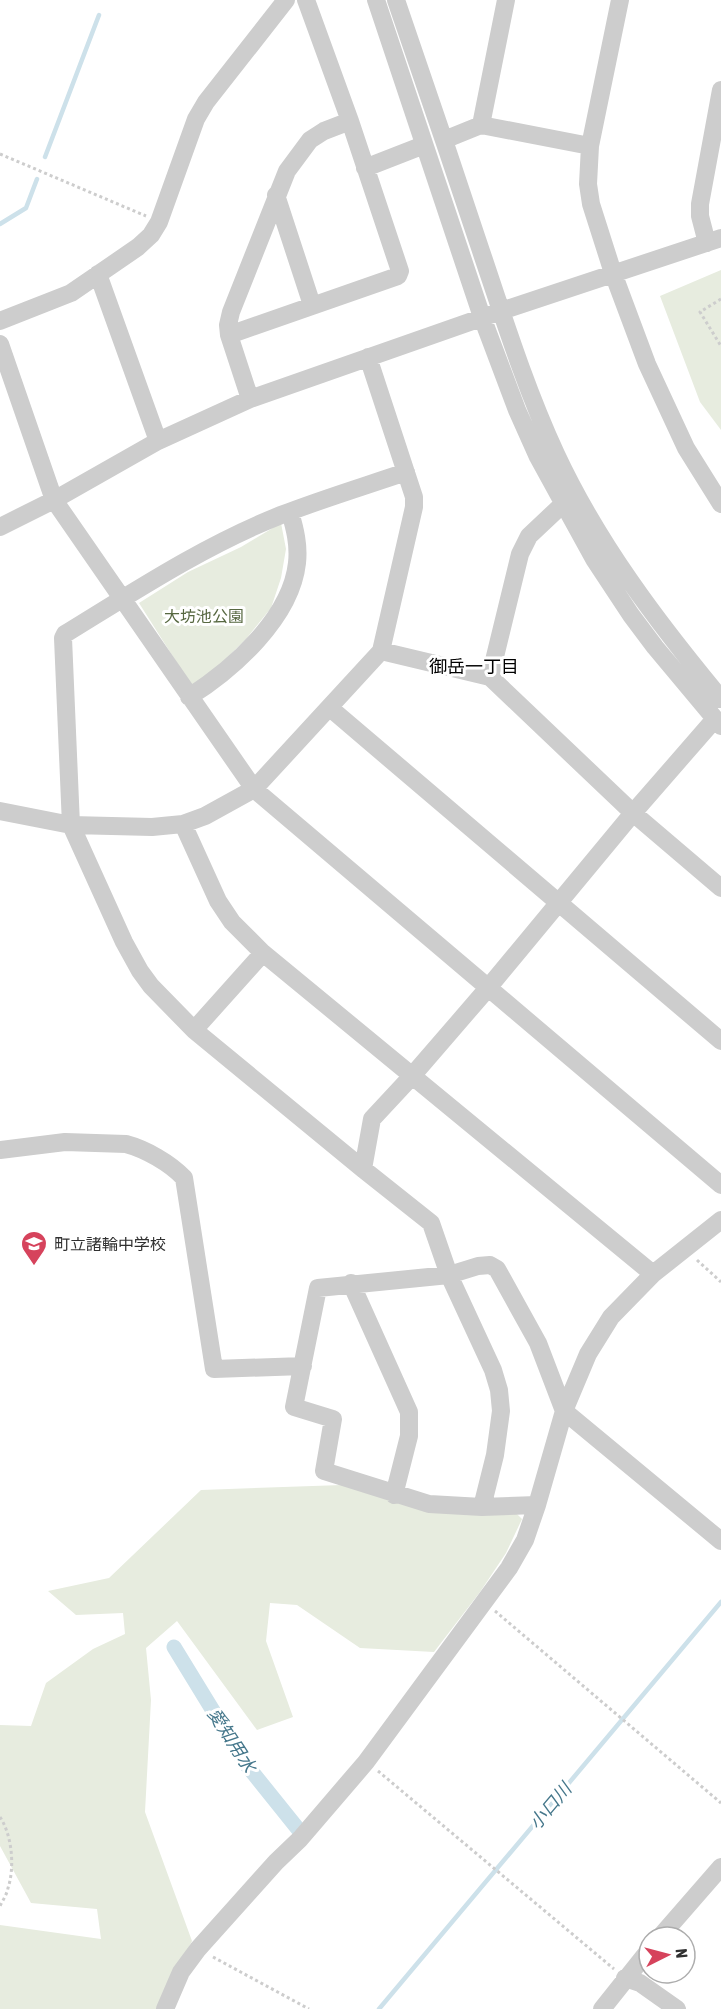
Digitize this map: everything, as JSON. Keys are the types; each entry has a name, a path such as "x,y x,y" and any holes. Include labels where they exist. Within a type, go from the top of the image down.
{"street":[{"path":"0,321 71,293 138,247 151,235 159,222 196,119 206,102 286,0"},
{"path":"229,335 398,276 400,271 350,121 306,0"},
{"path":"363,1169 372,1119 488,988 633,813 718,723 631,615 594,560 538,457 517,410 482,317 376,0"},
{"path":"396,0 538,414 579,498 609,548 654,615 721,699"},
{"path":"481,125 506,0"},
{"path":"620,0 590,146 588,184 591,204 646,364 686,448 721,504"},
{"path":"0,528 158,441 250,399 482,317 714,240 700,216 700,204 721,90"},
{"path":"250,399 229,335 228,325 231,312 286,171 310,140 324,130 350,121"},
{"path":"444,140 481,125 590,146"},
{"path":"365,168 424,145"},
{"path":"276,195 312,305"},
{"path":"98,274 158,441"},
{"path":"0,344 54,500 121,600 254,789 721,1185"},
{"path":"0,811 71,825 137,828 183,824 214,812 254,789 381,651 414,507 414,497 368,357"},
{"path":"406,472 290,512 238,535 65,634 63,638 71,825 124,942 151,986 194,1030 431,1223 449,1275 493,1371 499,1390 501,1411 495,1455 482,1506"},
{"path":"490,677 520,554 528,537 563,504"},
{"path":"189,697 211,683 246,650 265,630 285,600 297,565 297,536 290,512"},
{"path":"381,651 490,677 633,813 721,888"},
{"path":"330,708 721,1041"},
{"path":"183,824 218,901 232,922 263,952 653,1275"},
{"path":"194,1030 263,952"},
{"path":"0,1150 65,1142 126,1144 135,1146 178,1171 184,1178 214,1369 303,1366"},
{"path":"165,2009 181,1972 198,1949 276,1862 300,1839 366,1762 509,1568 525,1540 564,1411 588,1354 610,1317 653,1275 721,1220"},
{"path":"537,1505 429,1504 394,1495 324,1471 333,1419 294,1407 318,1288 449,1275 478,1266 490,1265 498,1269 538,1343 564,1411 721,1541"},
{"path":"351,1283 409,1412 410,1436 394,1495"},
{"path":"670,1925 721,1867"},
{"path":"602,2009 637,1964"},
{"path":"625,1978 640,1983 677,2009"}],"path":[{"path":"0,154 159,222"},
{"path":"721,299 700,312 721,346"},
{"path":"685,1249 721,1282"},
{"path":"484,1602 721,1803"},
{"path":"366,1762 625,1978"},
{"path":"0,1816 8,1836 12,1869 8,1889 0,1906"},
{"path":"198,1949 309,2009"}],"green space":[{"path":"721,270 721,430 700,402 660,296"},
{"name":"大坊池公園","path":"281,523 286,549 281,578 271,608 246,639 201,683 191,685 139,603 188,572 241,547"},
{"path":"342,1485 516,1513 522,1519 506,1553 480,1592 434,1652 360,1648 297,1605 270,1603 266,1641 293,1717 257,1730 177,1621 146,1648 151,1700 145,1812 192,1941 156,2009 0,2009 0,1925 101,1939 97,1909 31,1903 0,1846 0,1725 31,1726 46,1683 93,1649 125,1634 123,1613 76,1615 48,1591 109,1578 201,1490"}],"waterway":[{"path":"45,157 99,15"},
{"path":"0,224 26,208 37,179"},
{"name":"小口川","path":"379,2009 721,1602"},
{"name":"愛知用水","path":"174,1647 245,1763 298,1829"}],"place":[{"name":"町立諸輪中学校","path":"34,1267"}],"district":[{"name":"御岳一丁目","path":"474,666"}]}
